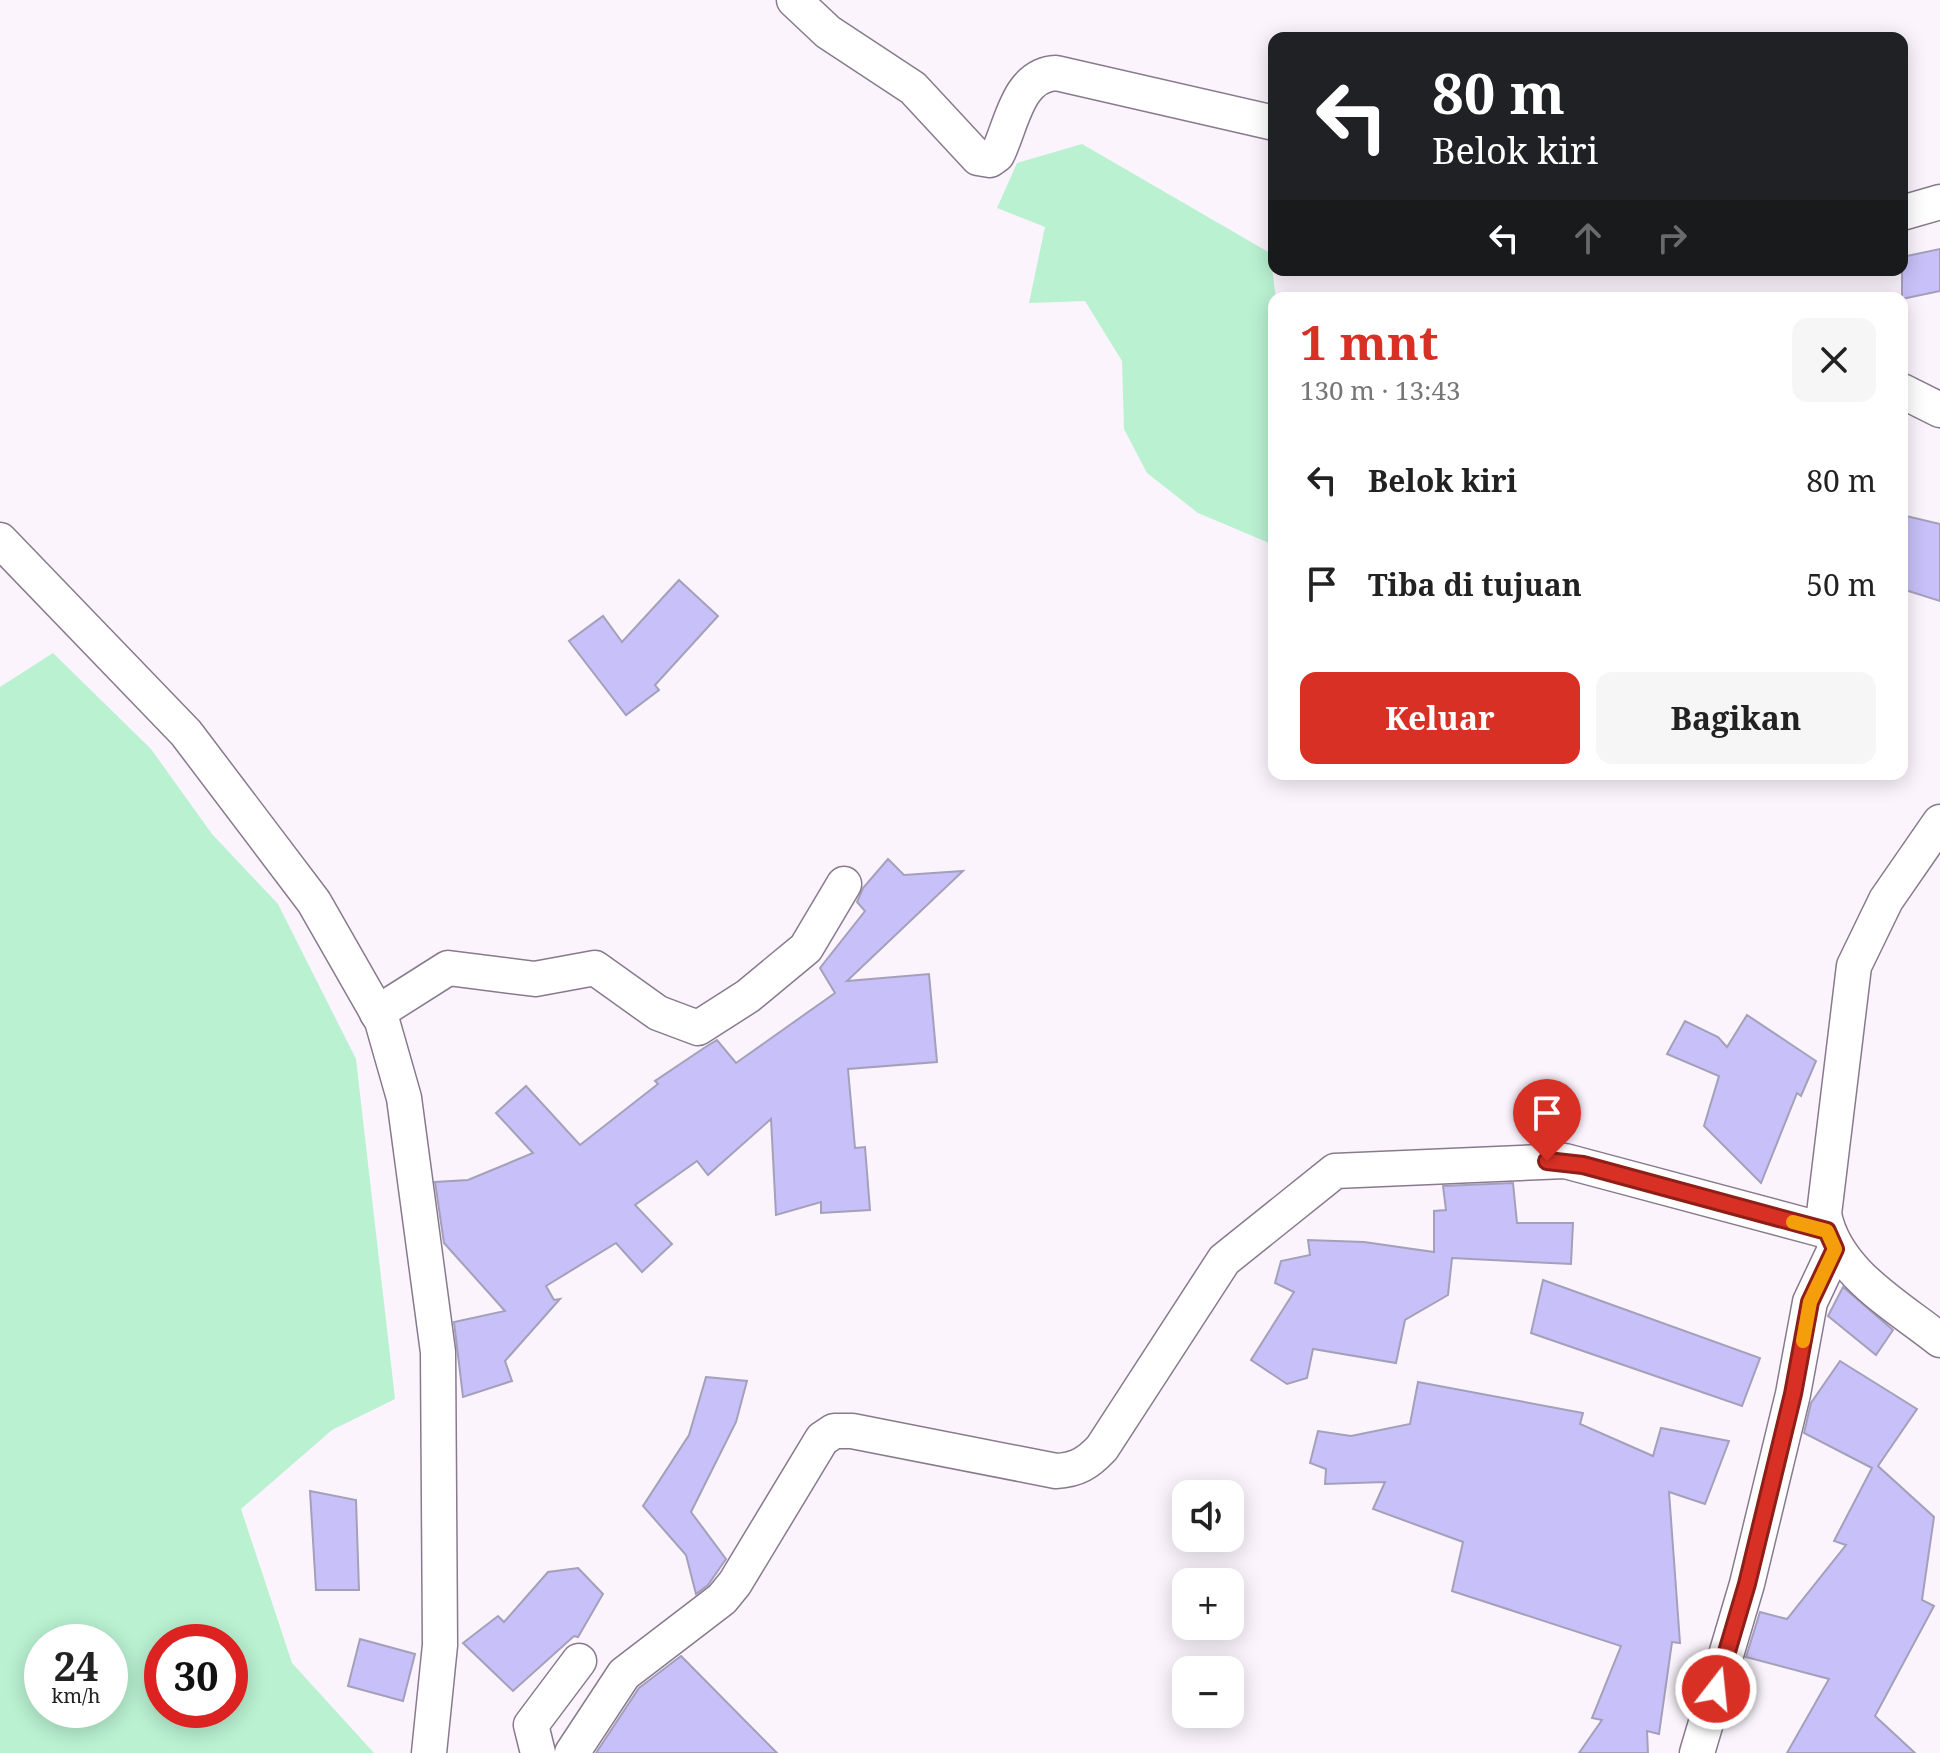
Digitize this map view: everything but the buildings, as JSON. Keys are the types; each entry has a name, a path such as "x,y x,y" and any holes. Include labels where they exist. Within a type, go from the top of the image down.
{"street":[{"path":"794,0 828,32 913,88 978,158 990,160 997,155 1029,81 1044,74 1056,73 1268,122"},
{"path":"1908,211 1940,202"},
{"path":"1908,394 1940,410"},
{"path":"0,540 195,744 314,902 377,1013 404,1098 438,1352 440,1645 429,1753"},
{"path":"1697,1753 1747,1584 1793,1394 1810,1302 1831,1240 1826,1178 1854,966 1886,900 1940,822"},
{"path":"377,1013 448,968 535,979 595,968 658,1013 698,1028 748,996 806,948 844,884"},
{"path":"572,1753 624,1674 722,1599 735,1583 822,1439 834,1431 852,1431 1056,1471 1081,1466 1102,1448 1224,1260 1335,1171 1565,1161 1831,1240 1847,1265 1940,1340"},
{"path":"538,1753 531,1725 579,1661"}],"green space":[{"path":"1082,144 1268,252 1268,276 1273,276 1275,292 1268,292 1268,542 1198,513 1147,473 1124,429 1122,361 1085,301 1029,303 1045,227 997,208 1017,163"},
{"path":"53,653 151,749 212,834 278,904 356,1059 395,1399 332,1430 241,1509 292,1663 374,1753 0,1753 0,687"}],"slow traffic":[{"path":"1793,1222 1827,1231 1835,1249 1810,1302 1803,1341"}],"route":[{"path":"1547,1161 1583,1165 1827,1231 1835,1249 1810,1302 1793,1394 1747,1584 1716,1689"}]}
